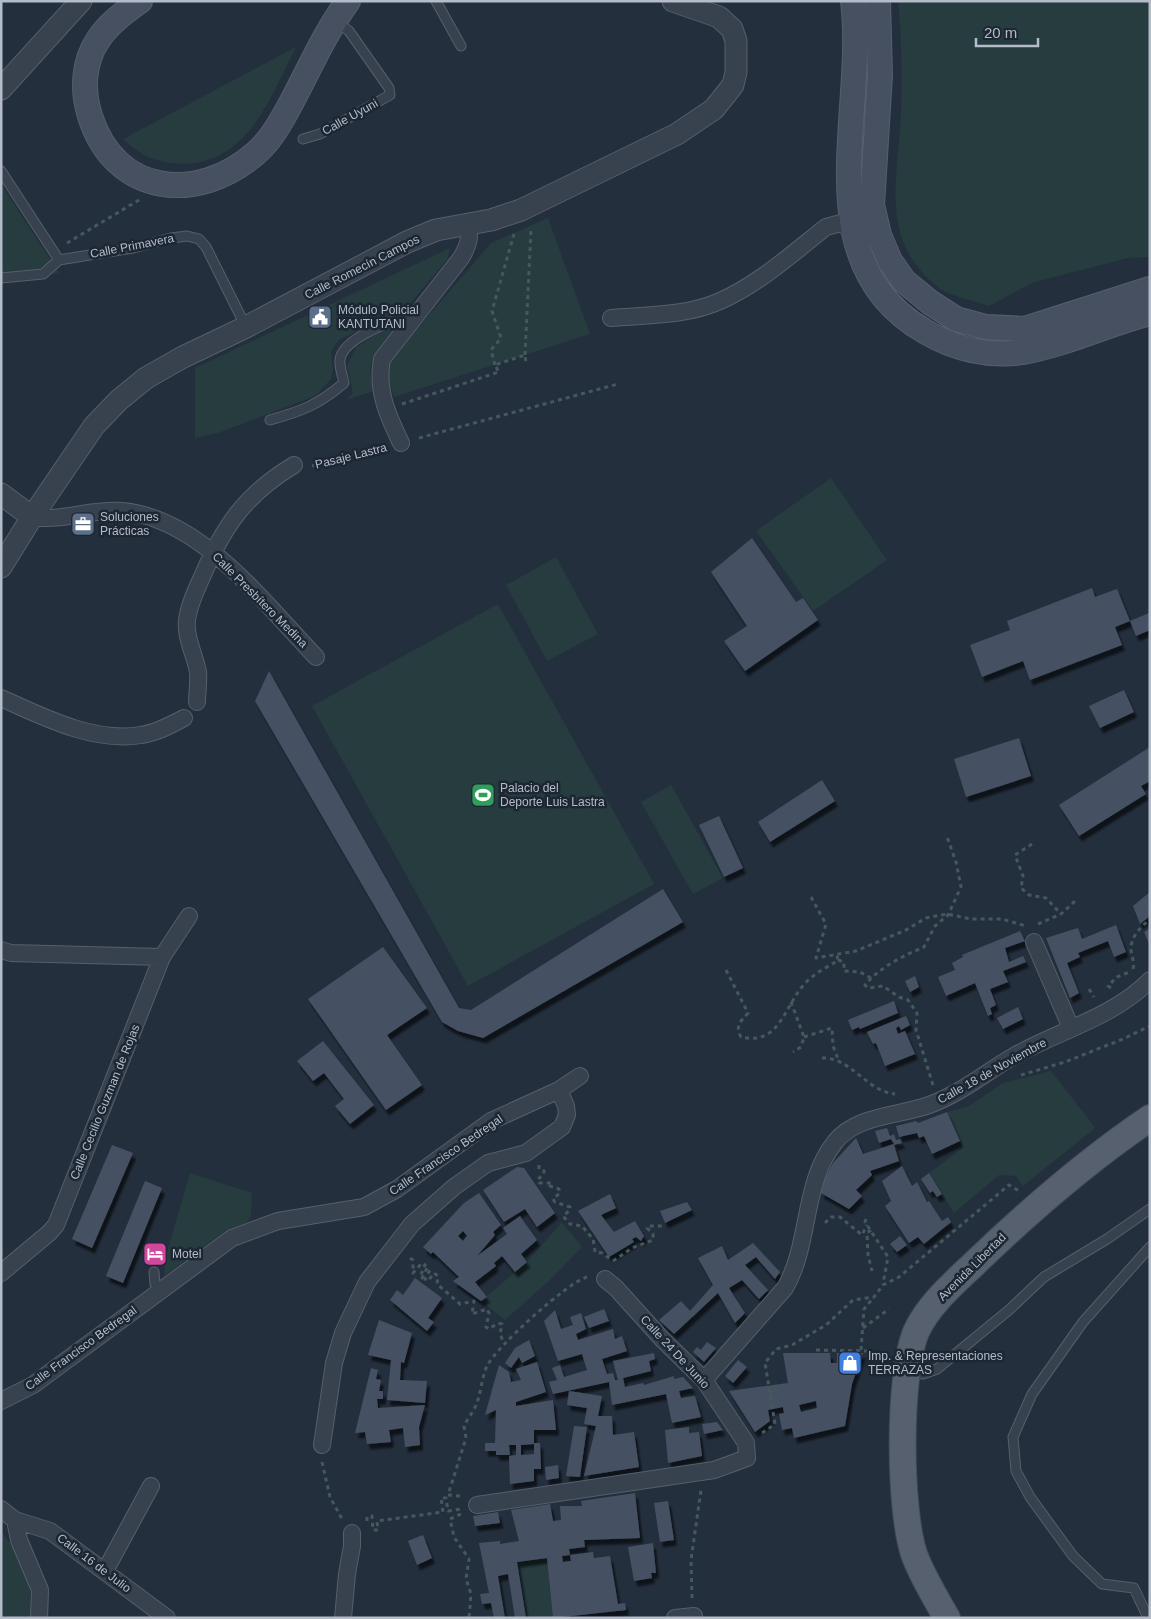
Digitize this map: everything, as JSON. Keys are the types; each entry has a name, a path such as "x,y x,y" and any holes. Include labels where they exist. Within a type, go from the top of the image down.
{"main road":[{"path":"140,1 118,18 98,39 88,60 85,81 86,103 100,138 119,164 147,181 183,186 221,177 258,152 273,135 334,21 348,1"},
{"path":"853,1 855,34 849,197 852,231 861,260 882,298 911,324 942,341 983,354 1022,352 1051,345 1114,322 1150,313"},
{"path":"878,1 880,74 872,205 876,226 890,261 904,281 931,303 956,319 986,327 1025,329 1150,289"},
{"path":"852,231 876,226"},
{"name":"Avenida Libertad","path":"947,1618 928,1585 914,1554 905,1513 904,1409 907,1372 916,1331 937,1300 1011,1228 1126,1134 1150,1118"}],"street":[{"path":"1,88 80,1"},
{"name":"Calle Romecín Campos","path":"1,567 8,538 32,517 94,426 119,400 146,378 183,357 246,327 408,242 436,230 468,224 528,207 699,121 714,109 733,85 736,41 732,29 719,16 673,1"},
{"path":"611,318 674,313 719,302 754,282 826,227 841,223 852,231"},
{"path":"401,443 385,409 379,374 382,359 461,258 468,245 470,233 468,224"},
{"path":"197,702 198,673 189,641 187,620 195,592 213,551 229,522 260,487 294,465"},
{"path":"1,494 32,517"},
{"name":"Calle Presbítero Medina","path":"32,517 64,518 94,512 123,511 172,526 191,535 213,551 316,657"},
{"path":"1,698 67,726 117,736 141,735 162,729 184,718"},
{"name":"Calle Cecilio Guzman de Rojas","path":"1,1273 49,1234 56,1225 162,957 189,916"},
{"path":"1031,935 1070,1028"},
{"path":"1,950 11,953 162,957"},
{"name":"Calle 18 de Noviembre","path":"704,1380 785,1288 794,1272 817,1178 825,1158 835,1142 846,1131 862,1124 929,1105 958,1092 1015,1055 1129,998 1150,980"},
{"name":"Calle Francisco Bedregal","path":"1,1401 33,1385 232,1238 278,1221 364,1207 397,1189 491,1122 559,1090 580,1076"},
{"path":"322,1445 336,1355 343,1333 367,1282 412,1224 454,1187 488,1163 526,1153 544,1142 565,1122 566,1106 559,1090"},
{"name":"Calle 24 De Junio","path":"605,1279 616,1288 662,1339 704,1380 746,1450"},
{"path":"470,1507 714,1470 746,1450"},
{"path":"105,1571 151,1486"},
{"path":"1,1509 15,1520 20,1540 40,1590 39,1618"},
{"name":"Calle 16 de Julio","path":"15,1520 50,1531 167,1618"},
{"path":"342,1618 352,1546 352,1533"},
{"path":"675,1618 694,1616"}],"lane":[{"path":"436,1 462,46"},
{"name":"Calle Uyuni","path":"303,139 320,134 390,95 391,91 349,31 334,21"},
{"path":"1,171 59,260"},
{"name":"Calle Primavera","path":"1,278 43,274 59,260 133,248 171,238 187,236 199,240 214,258 246,327"},
{"path":"270,420 306,410 344,384 340,360 348,344 372,330 423,308"},
{"path":"907,1372 923,1374 936,1369 1010,1310 1044,1277 1107,1239 1150,1209"},
{"path":"1148,1618 1134,1588 1102,1584 1073,1556 1030,1497 1016,1471 1013,1437 1032,1394 1083,1322 1150,1247"},
{"path":"154,1272 155,1284 160,1290"}],"path":[{"path":"53,251 165,184"},
{"path":"526,363 531,226 528,207"},
{"path":"385,409 499,372 491,350 501,338 492,311 528,207"},
{"path":"495,365 525,355"},
{"name":"Pasaje Lastra","path":"294,465 310,466 618,384"},
{"path":"923,1088 932,1084 916,1030 917,1013 906,997 899,997 883,986 868,988 865,985 871,978 902,956 924,947 935,926 948,915 958,897 962,881 946,834"},
{"path":"1032,844 1015,855 1023,876 1021,888 1029,895 1046,898 1061,914"},
{"path":"811,897 826,924 816,958 864,948 906,930 926,918 948,915 971,920 1007,920 1031,935 1061,914 1075,901"},
{"path":"1129,998 1126,993 1108,986 1117,978 1133,970 1134,964 1131,948 1136,933 1150,919"},
{"path":"837,955 838,960"},
{"path":"838,960 844,962 844,970 860,972 871,978"},
{"path":"726,970 748,1013 738,1024 738,1030 741,1037 753,1040 763,1038 774,1029 791,1002 811,977 838,960"},
{"path":"791,1002 804,1037 801,1047 793,1052"},
{"path":"1019,1076 1065,1062 1150,1026"},
{"path":"804,1037 832,1028 833,1046 839,1061"},
{"path":"822,1058 832,1058 839,1061 874,1088 898,1094"},
{"path":"526,1153 538,1163 539,1169 544,1171 544,1174 538,1179 539,1182 552,1183 550,1186 560,1190 560,1193 553,1199 555,1202 570,1207 569,1212 563,1216 570,1224 582,1226 593,1239 595,1252 602,1253 613,1261 632,1248 653,1240 653,1234 647,1228 648,1226 662,1226"},
{"path":"861,1350 864,1309 883,1285 899,1277 1009,1185"},
{"path":"822,1227 831,1217 840,1217 862,1235 867,1225"},
{"path":"866,1219 867,1225 888,1257 883,1285"},
{"path":"871,1230 867,1233 867,1241 872,1271"},
{"path":"411,1258 413,1273 422,1263 424,1265 420,1277 422,1278 427,1268 430,1270 425,1279 428,1281 434,1273 438,1276 437,1284 460,1304 474,1301 472,1314 487,1309 489,1313 486,1327 489,1329 498,1323 502,1324 500,1334 504,1343"},
{"path":"469,1618 471,1594 466,1579 469,1559 454,1537 450,1518 476,1513 460,1495 448,1494 466,1438 464,1426 476,1405 487,1366 504,1343 567,1287 582,1279 596,1275 605,1279"},
{"path":"746,1450 775,1424 765,1363 776,1349 792,1345 826,1325 853,1300 874,1297"},
{"path":"862,1328 889,1309"},
{"path":"816,1350 868,1351"},
{"path":"322,1445 322,1463 330,1497 345,1527 352,1533 368,1530 366,1517 372,1516 373,1530 378,1530 376,1521 443,1512 441,1498 446,1498 448,1511 470,1507"},
{"path":"694,1616 691,1560 701,1485"}],"green space":[{"path":"898,1 1150,1 1150,257 1128,258 1034,282 989,306 944,291 920,269 907,250 899,229 896,208 902,87"},
{"path":"296,47 267,105 255,123 241,139 225,152 206,160 175,164 151,158 136,150 123,139"},
{"path":"1,184 59,273 1,283"},
{"path":"548,218 590,334 394,397 386,372 392,358 491,243"},
{"path":"450,248 447,260 409,305 339,340 331,351 333,369 331,379 315,396 218,433 195,438 195,368"},
{"path":"402,322 381,346 372,360 371,379 374,391 346,400 353,393 347,366 356,348 375,335"},
{"path":"831,478 887,560 813,611 756,531"},
{"path":"556,557 598,634 547,661 506,585"},
{"name":"Palacio del Deporte Luis Lastra","path":"498,604 654,884 468,986 312,706"},
{"path":"671,785 723,878 693,894 641,802"},
{"path":"1051,1071 1094,1126 1094,1129 1023,1186 1016,1176 999,1175 954,1213 929,1173 963,1148 947,1112 969,1106 1003,1083"},
{"path":"190,1173 252,1193 251,1213 248,1222 227,1230 164,1276 165,1259"},
{"path":"562,1222 582,1247 548,1282 505,1320 481,1301 527,1262"},
{"path":"1,1532 10,1542 26,1572 29,1582 31,1618 1,1618"},
{"path":"547,1558 553,1618 526,1618 517,1562"}],"building":[{"path":"752,538 796,602 803,598 818,620 745,671 724,641 747,626 711,572"},
{"path":"1092,588 1095,597 1117,589 1130,621 1115,627 1122,645 1030,680 1023,661 982,677 970,645 1010,630 1007,621"},
{"path":"1149,613 1150,630 1136,636 1130,621"},
{"path":"269,671 459,1008 471,1010 663,889 683,922 483,1038 458,1031 442,1022 255,701"},
{"path":"1124,690 1134,712 1100,728 1089,706"},
{"path":"1019,738 1031,776 966,797 954,759"},
{"path":"1150,747 1150,781 1141,786 1146,794 1079,836 1059,805"},
{"path":"822,780 835,801 770,842 758,822"},
{"path":"719,816 743,868 724,877 699,825"},
{"path":"1150,892 1150,916 1140,924 1133,906"},
{"path":"1116,925 1126,952 1114,957 1108,941 1078,953 1080,957 1067,963 1079,993 1070,998 1046,938 1078,928 1082,939"},
{"path":"1150,928 1150,946 1144,932"},
{"path":"1020,931 1025,941 1005,948 1009,962 1023,956 1026,962 1003,971 1008,982 990,989 996,1005 990,1008 992,1014 988,1016 975,983 946,996 938,977 955,970 952,963 963,957 962,955"},
{"path":"383,947 427,1008 387,1035 422,1085 386,1110 308,999"},
{"path":"915,976 919,987 910,992 905,981"},
{"path":"894,1001 898,1013 860,1029 859,1027 852,1030 848,1020"},
{"path":"1018,1007 1023,1019 1003,1029 997,1018"},
{"path":"906,1016 910,1025 901,1030 899,1026 896,1028 898,1034 905,1031 915,1054 885,1066 876,1043 873,1044 867,1032"},
{"path":"323,1041 374,1105 350,1124 335,1106 344,1099 324,1073 313,1081 297,1061"},
{"path":"947,1112 960,1141 932,1154 924,1136 919,1138 917,1133 899,1137 896,1126 916,1121 918,1123"},
{"path":"887,1128 890,1136 894,1134 896,1140 900,1139 902,1143 894,1145 899,1161 870,1171 872,1175 856,1190 862,1196 849,1209 821,1193 822,1184 833,1163 856,1138 863,1154 894,1144 891,1139 879,1143 875,1131"},
{"path":"112,1145 133,1153 92,1248 72,1239"},
{"path":"902,1166 912,1186 917,1182 927,1202 929,1201 942,1221 948,1217 951,1222 924,1244 918,1237 909,1243 885,1206 891,1201 882,1181"},
{"path":"517,1167 524,1168 555,1213 537,1227 525,1209 504,1222 483,1190"},
{"path":"929,1173 942,1194 937,1197 933,1191 930,1193 921,1179"},
{"path":"145,1181 162,1188 123,1283 106,1276"},
{"path":"479,1193 501,1225 493,1232 495,1235 477,1256 507,1234 503,1228 520,1216 537,1240 521,1254 527,1262 515,1272 502,1256 494,1263 496,1266 475,1282 487,1297 481,1301 453,1281 459,1277 433,1252 431,1254 423,1247 464,1203","holes":["463,1231 467,1236 463,1241 458,1236"]},
{"path":"610,1194 616,1208 601,1215 614,1232 635,1221 644,1236 641,1241 636,1237 632,1239 634,1242 609,1257 578,1211"},
{"path":"687,1202 692,1210 665,1223 660,1211"},
{"path":"900,1236 907,1245 897,1252 890,1244"},
{"path":"753,1243 780,1272 775,1279 756,1257 745,1265 768,1290 759,1299 742,1280 729,1288 745,1313 735,1323 718,1293 674,1334 659,1320 681,1301 690,1311 713,1285 698,1258 722,1246 728,1260"},
{"path":"415,1278 442,1298 428,1318 434,1322 427,1331 390,1300 397,1290 403,1295"},
{"path":"604,1309 609,1321 589,1328 584,1317"},
{"path":"555,1310 561,1329 573,1325 570,1317 581,1313 586,1329 576,1334 578,1340 613,1329 615,1339 622,1336 627,1351 602,1359 607,1374 613,1373 615,1380 618,1380 613,1361 654,1353 655,1359 649,1361 651,1371 623,1378 625,1387 643,1383 644,1385 674,1376 674,1379 683,1377 693,1388 679,1391 681,1398 695,1396 701,1417 672,1423 666,1394 612,1405 609,1382 553,1394 549,1382 557,1380 552,1368 560,1365 564,1377 587,1370 582,1354 558,1361 544,1321"},
{"path":"379,1320 412,1333 404,1363 401,1362 400,1380 427,1381 425,1403 387,1400 391,1360 368,1355"},
{"path":"529,1340 535,1356 522,1363 519,1357 511,1368 505,1363 515,1348"},
{"path":"707,1342 716,1348 704,1362 693,1352 697,1347 701,1350"},
{"path":"783,1353 830,1353 831,1363 837,1363 837,1353 863,1353 852,1384 845,1426 794,1438 792,1428 782,1430 779,1414 784,1413 783,1407 768,1410 770,1421 755,1432 729,1391 788,1383","holes":["816,1401 817,1408 801,1412 799,1405"]},
{"path":"738,1360 747,1367 733,1383 725,1376"},
{"path":"537,1362 546,1392 516,1402 516,1406 553,1400 556,1430 534,1430 534,1443 540,1443 541,1469 534,1469 534,1481 510,1484 509,1456 516,1455 516,1445 509,1445 510,1455 496,1455 496,1451 485,1451 485,1443 495,1443 496,1410 485,1415 499,1365 509,1372 511,1382 521,1380 516,1369","holes":["534,1444 534,1454 521,1455 521,1445"]},
{"path":"371,1368 378,1370 376,1379 381,1380 379,1391 383,1391 383,1399 377,1399 378,1408 425,1405 419,1427 420,1445 405,1447 403,1428 389,1430 391,1442 367,1444 365,1432 355,1433"},
{"path":"569,1391 602,1396 598,1416 612,1416 613,1435 634,1432 639,1467 584,1476 596,1426 584,1424 587,1408 567,1405"},
{"path":"717,1422 723,1430 704,1434 702,1424"},
{"path":"574,1426 587,1427 580,1477 566,1476"},
{"path":"689,1427 689,1433 699,1432 702,1456 668,1463 665,1430"},
{"path":"558,1465 559,1478 546,1480 545,1467"},
{"path":"635,1493 640,1538 584,1540 585,1547 569,1549 570,1555 593,1552 594,1558 610,1556 618,1604 625,1603 626,1610 553,1618 547,1558 517,1562 526,1618 515,1618 508,1574 498,1576 505,1618 494,1618 491,1603 482,1604 480,1594 489,1593 479,1543 500,1541 500,1544 519,1541 511,1510 550,1504 553,1521 561,1520 560,1506 582,1506 581,1501","holes":["570,1555 571,1561 563,1562 562,1556"]},
{"path":"668,1501 674,1540 660,1542 654,1503"},
{"path":"498,1512 500,1523 475,1526 473,1516"},
{"path":"423,1535 432,1558 417,1565 408,1541"},
{"path":"653,1543 656,1573 651,1573 652,1578 634,1581 628,1547"}],"place":[{"name":"Módulo Policial KANTUTANI","path":"320,317"},
{"name":"Soluciones Prácticas","path":"83,524"},
{"name":"Palacio del Deporte Luis Lastra","path":"483,795"},
{"name":"Motel","path":"155,1254"},
{"name":"Imp. & Representaciones TERRAZAS","path":"850,1363"}]}
